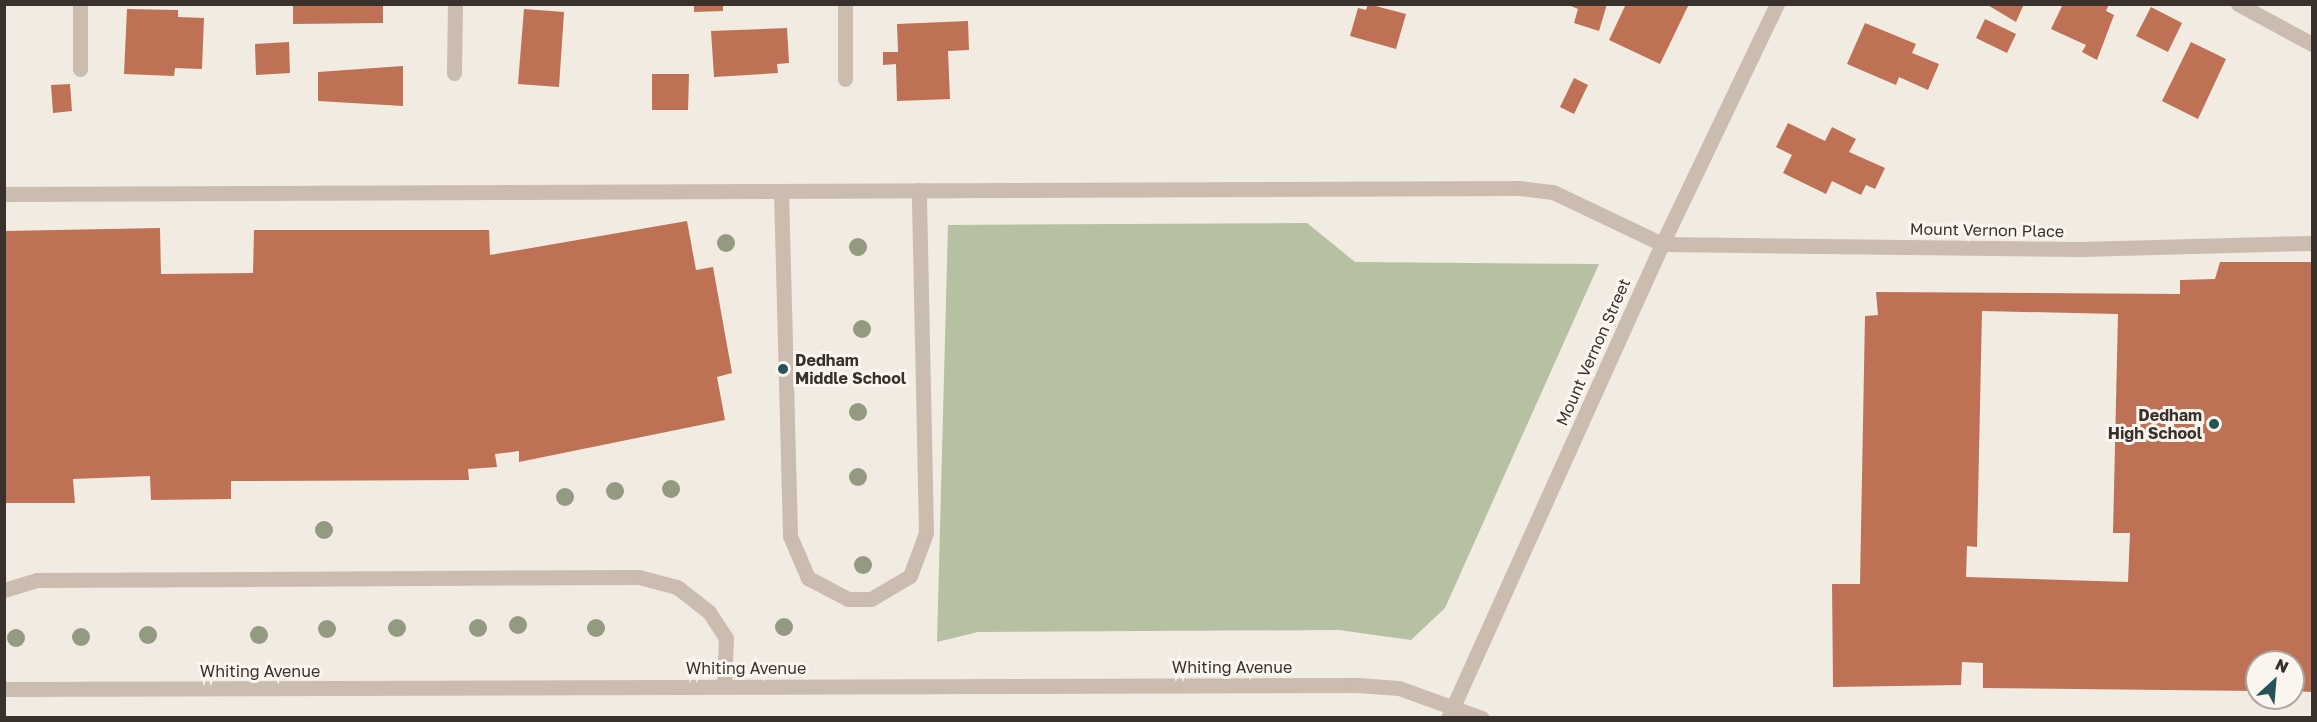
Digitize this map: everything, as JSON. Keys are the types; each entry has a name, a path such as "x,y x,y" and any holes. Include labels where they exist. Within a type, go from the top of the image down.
{"street":[{"path":"80,4 80,69"},
{"path":"454,74 455,4"},
{"path":"845,4 845,80"},
{"name":"Mount Vernon Street","path":"1451,711 1662,244 1777,4"},
{"path":"2238,4 2313,44"},
{"path":"4,194 1519,188 1553,192 1662,244"},
{"path":"781,191 790,536 808,578 848,599 871,599 910,576 926,533 919,190"},
{"name":"Mount Vernon Place","path":"1662,244 2080,249 2313,243"},
{"path":"4,590 37,580 639,578 678,587 709,612 726,638 724,686"},
{"name":"Whiting Avenue","path":"4,689 1357,684 1399,688 1451,711 1482,717"}],"green space":[{"path":"1307,223 1355,262 1599,264 1445,608 1411,640 1339,630 978,632 937,642 948,225"}],"building":[{"path":"293,4 383,4 383,23 293,24"},
{"path":"694,4 723,4 723,11 694,12"},
{"path":"1368,4 1406,14 1396,49 1350,36 1358,8 1366,10"},
{"path":"1566,4 1607,4 1599,31 1574,23 1578,9"},
{"path":"1626,4 1689,4 1660,64 1609,40"},
{"path":"1986,4 2024,4 2016,22"},
{"path":"2063,4 2109,4 2106,11 2114,15 2097,60 2082,52 2086,45 2051,29"},
{"path":"2151,7 2182,23 2168,52 2136,36"},
{"path":"127,9 178,10 178,17 204,18 202,69 175,68 174,76 124,74"},
{"path":"524,9 564,12 559,87 518,84"},
{"path":"1985,19 2016,34 2007,53 1976,38"},
{"path":"968,21 969,50 948,51 950,99 897,101 896,64 883,65 883,52 898,52 897,24"},
{"path":"1865,23 1916,44 1912,53 1939,64 1928,90 1899,77 1896,85 1847,64"},
{"path":"787,28 789,63 777,64 778,73 714,77 711,31"},
{"path":"289,42 290,73 256,75 255,44"},
{"path":"2191,42 2226,59 2198,119 2162,101"},
{"path":"403,66 403,106 318,101 318,72"},
{"path":"652,74 689,74 688,110 652,110"},
{"path":"1574,78 1588,85 1574,114 1560,107"},
{"path":"70,84 72,111 53,113 51,85"},
{"path":"1788,123 1825,141 1832,127 1856,139 1849,152 1885,168 1875,189 1866,185 1861,195 1832,181 1826,194 1783,173 1792,155 1776,147"},
{"path":"687,221 696,270 713,267 732,373 717,377 725,420 519,462 519,451 495,454 497,467 468,469 469,480 231,481 231,499 151,500 150,476 73,479 75,503 4,503 4,231 160,228 161,274 253,273 254,230 489,230 490,255"},
{"name":"Dedham High School","path":"2220,262 2312,262 2312,692 2305,692 2305,650 2245,650 2245,691 1983,688 1983,663 1962,662 1961,685 1833,687 1832,584 1860,584 1865,316 1878,315 1876,292 2180,294 2180,280 2215,279","holes":["1982,311 2118,314 2113,533 2130,533 2128,582 1966,577 1967,546 1977,547"]}],"place":[{"name":"Dedham Middle School","path":"783,369"},
{"name":"Dedham High School","path":"2214,424"}]}
